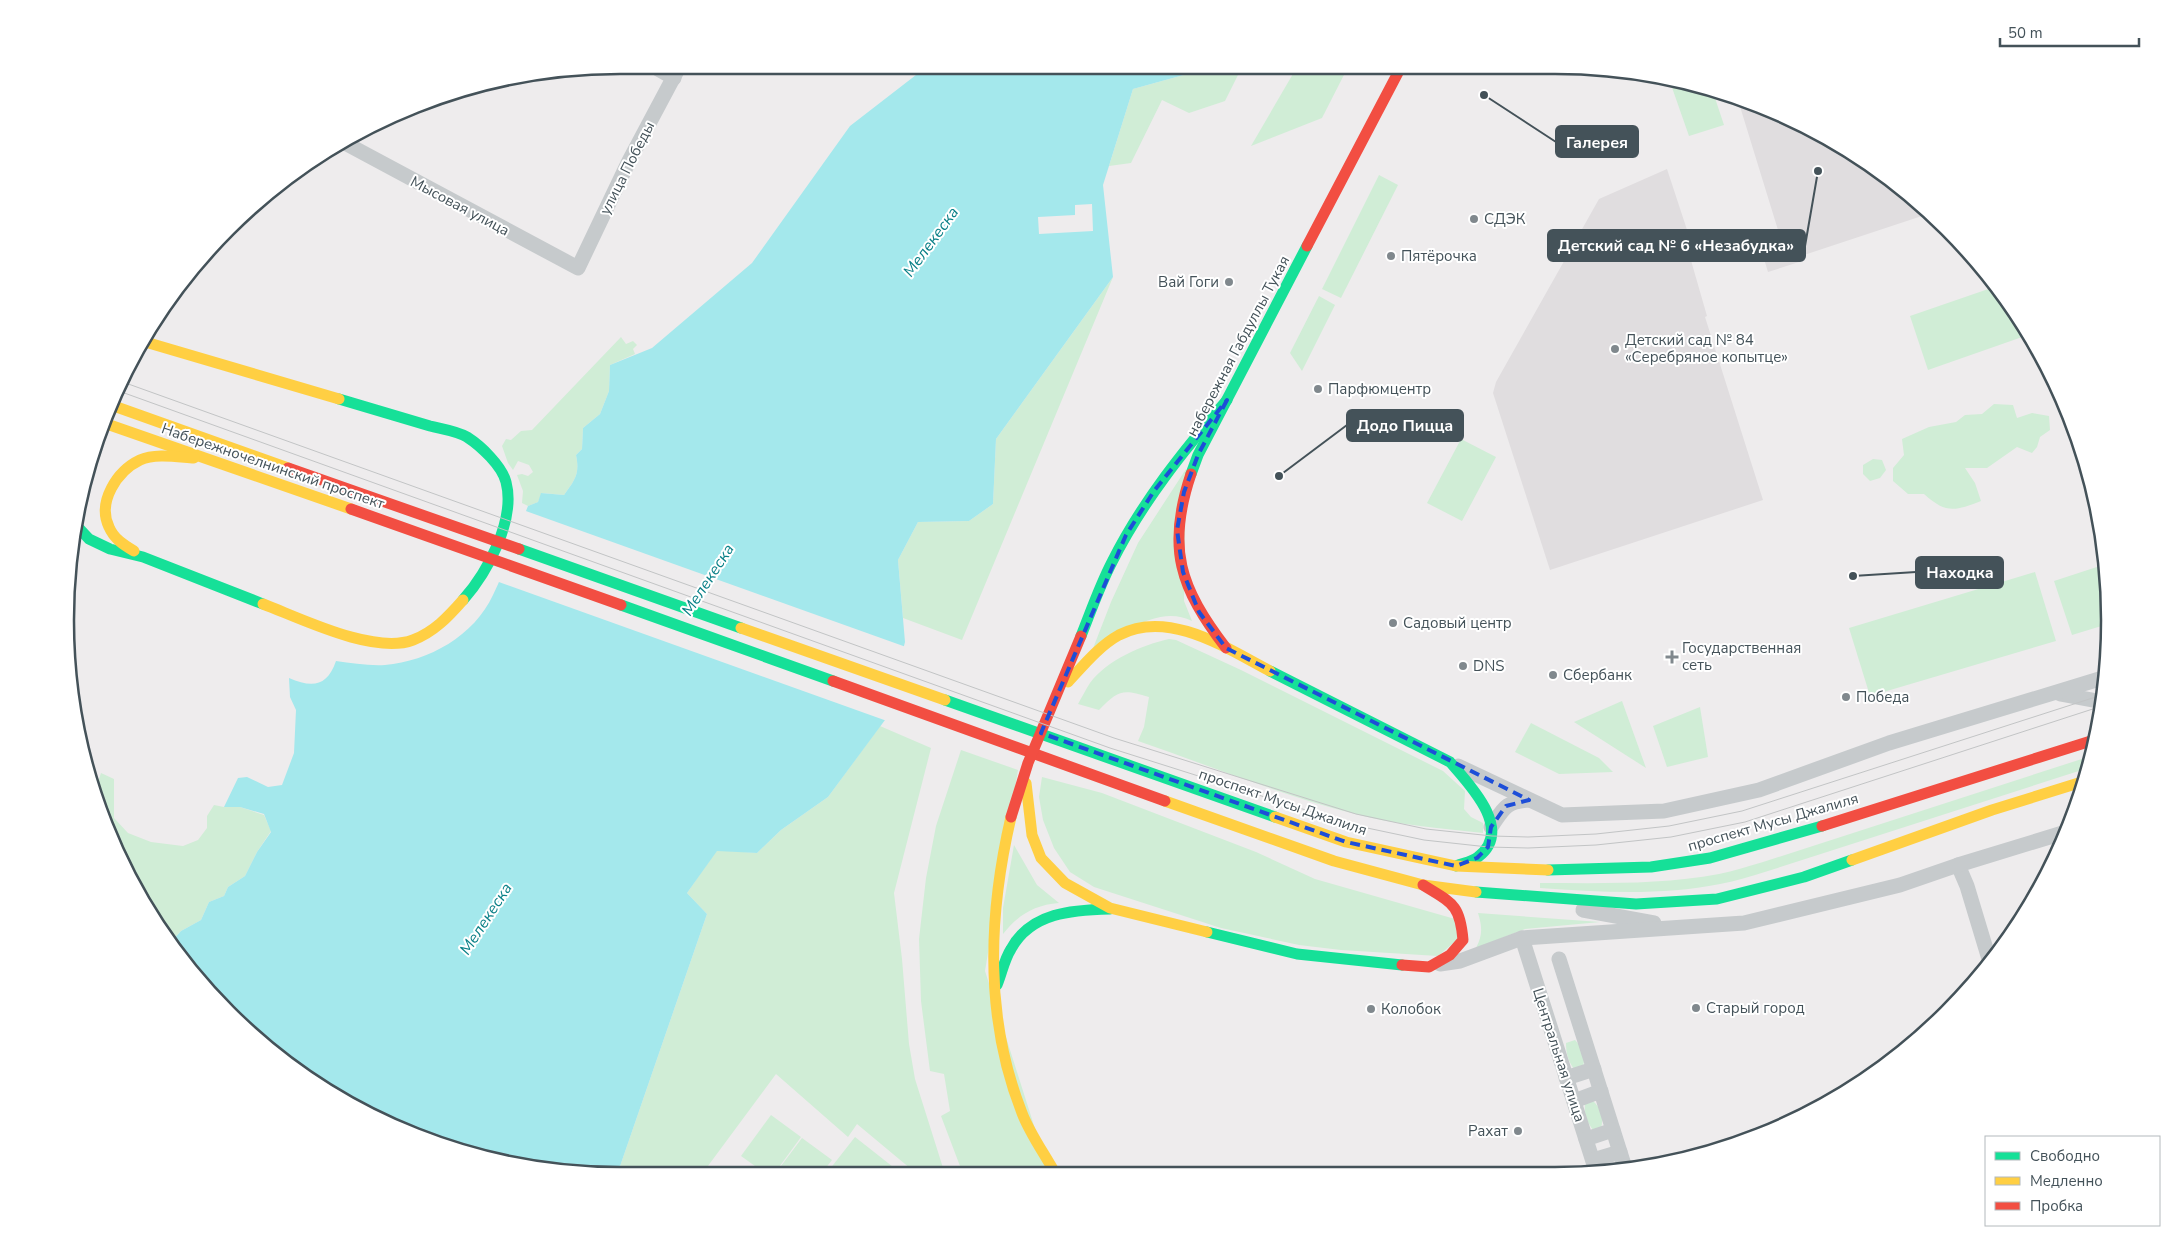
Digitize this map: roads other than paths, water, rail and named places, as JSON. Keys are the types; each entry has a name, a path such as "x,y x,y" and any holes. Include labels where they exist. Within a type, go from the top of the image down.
{"main road":[{"name":"набережная Габдуллы Тукая","path":"1226,648 1199,612 1183,572 1177,530 1184,492 1198,455 1397,74"},
{"path":"81,531 89,538 110,549 143,557 333,631 365,641 390,643 413,641 436,627 458,608 477,583 493,554 510,508 506,481 479,445 465,436 149,343"},
{"path":"1052,1167 1023,1114 1003,1053 994,993 992,930 998,879 1010,823 1024,773 1112,563 1126,535 1154,491 1194,438 1227,400"},
{"name":"Набережночелнинский проспект","path":"117,407 1107,756"},
{"name":"Набережночелнинский проспект","path":"110,425 431,537 1334,861 1423,885"},
{"path":"143,557 116,539 109,528 105,517 108,494 123,474 142,459 171,456 206,458"},
{"path":"1057,694 1096,652 1119,635 1144,627 1166,627 1187,631 1226,648 1450,762 1485,806 1492,836 1488,846 1477,858 1456,866"},
{"name":"проспект Мусы Джалиля","path":"1107,756 1346,842 1456,866 1529,870 1582,870 1652,867 1710,858 1818,827 2088,742"},
{"path":"1024,773 1032,836 1041,858 1065,883 1110,908"},
{"path":"1423,885 1495,894 1636,904 1717,899 1804,877 1992,810 2076,784"},
{"path":"994,993 1011,948 1024,931 1036,921 1065,910 1110,908 1297,954 1428,967 1450,955 1463,940 1462,918 1451,902 1423,885"}],"street":[{"name":"улица Победы","path":"578,268 629,161 676,74"},
{"name":"Мысовая улица","path":"350,146 578,268"},
{"path":"1450,762 1562,815 1664,811 1759,790 1882,745 2098,679"},
{"path":"2054,693 2096,701"},
{"path":"1491,827 1506,806 1529,800"},
{"path":"1428,967 1460,960 1522,938 1744,923 1900,885 2058,834"},
{"path":"1958,865 1968,886 1987,954"},
{"path":"1495,894 1677,928"},
{"name":"Центральная улица","path":"1522,938 1594,1166"},
{"path":"1559,959 1624,1163"},
{"path":"1566,1078 1594,1069"},
{"path":"1574,1100 1601,1091"},
{"path":"1586,1139 1613,1130"},
{"path":"1595,1166 1620,1152"}],"water":[{"name":"Мелекеска","path":"917,74 1187,74 1133,89 1103,185 1113,277 996,439 993,504 969,521 918,522 898,560 905,642 885,720 828,797 781,830 757,853 717,851 687,893 707,914 620,1167 549,1163 514,1157 479,1149 411,1126 347,1094 317,1075 260,1032 209,981 175,937 181,931 201,920 209,902 224,896 228,887 245,876 257,852 271,832 264,814 240,807 224,807 238,778 247,777 268,787 282,785 294,753 296,710 290,697 289,678 305,683 318,683 328,676 336,661 385,665 418,658 448,644 474,623 485,610 493,595 528,506 538,502 541,493 564,495 574,481 577,472 576,455 582,449 583,428 600,414 609,391 610,365 652,348 752,263 850,126"}],"tram line":[{"path":"128,384 1114,738 1356,814 1426,829 1492,836 1528,837 1596,834 1669,826 1742,811 2096,697"},
{"path":"124,393 1110,748 1353,825 1424,840 1488,847 1528,848 1596,845 1671,837 1745,822 2094,709"}],"place":[{"name":"Галерея","path":"1484,95"},
{"name":"Детский сад № 6 «Незабудка»","path":"1818,171"},
{"name":"СДЭК","path":"1474,219"},
{"name":"Пятёрочка","path":"1391,256"},
{"name":"Вай Гоги","path":"1229,282"},
{"name":"Детский сад № 84 «Серебряное копытце»","path":"1615,349"},
{"name":"Парфюмцентр","path":"1318,389"},
{"name":"Додо Пицца","path":"1279,476"},
{"name":"Находка","path":"1853,576"},
{"name":"Садовый центр","path":"1393,623"},
{"name":"Государственная сеть","path":"1672,657"},
{"name":"DNS","path":"1463,666"},
{"name":"Сбербанк","path":"1553,675"},
{"name":"Победа","path":"1846,697"},
{"name":"Старый город","path":"1696,1008"},
{"name":"Колобок","path":"1371,1009"},
{"name":"Рахат","path":"1518,1131"}]}
